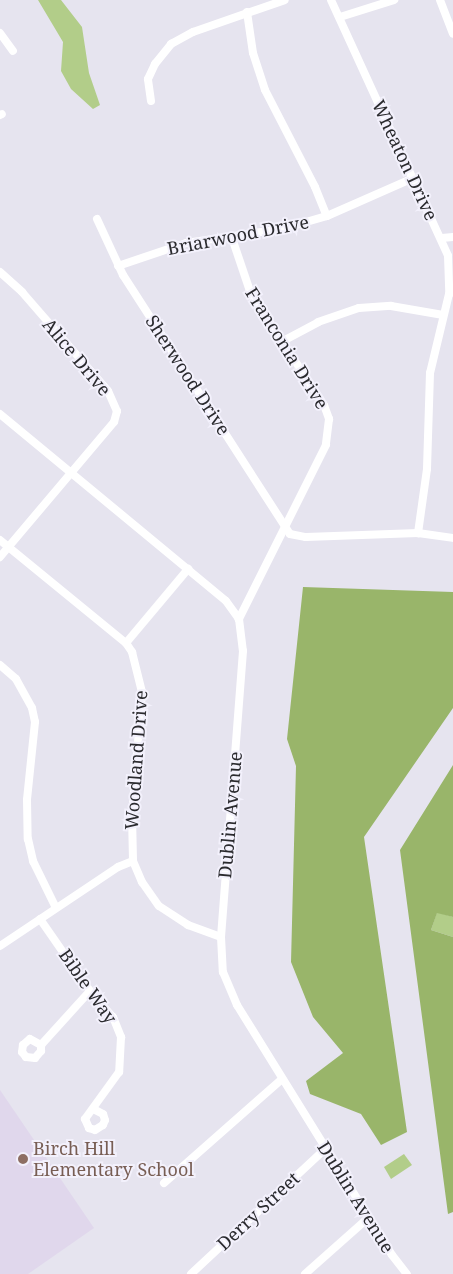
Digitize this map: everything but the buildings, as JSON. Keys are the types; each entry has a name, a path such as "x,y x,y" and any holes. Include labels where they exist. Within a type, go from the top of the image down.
{"street":[{"path":"151,101 148,79 155,64 171,44 193,32 285,0"},
{"name":"Wheaton Drive","path":"331,0 442,238 451,277 430,374 427,469 418,533"},
{"path":"340,17 394,0"},
{"path":"440,0 453,34"},
{"path":"247,12 254,52 265,90 315,187 327,216"},
{"path":"0,33 13,51"},
{"name":"Briarwood Drive","path":"118,266 186,243 232,238 327,216 413,178"},
{"name":"Sherwood Drive","path":"97,219 118,266 286,528"},
{"path":"442,238 453,237"},
{"name":"Franconia Drive","path":"232,238 251,294 324,405 329,419 326,445 286,528 255,582 239,619"},
{"name":"Alice Drive","path":"0,272 22,292 116,404 114,422 0,557"},
{"path":"283,341 318,322 359,308 391,306 443,315"},
{"path":"0,414 226,601 239,619"},
{"path":"286,528 290,534 306,537 418,533 453,538"},
{"name":"Woodland Drive","path":"0,540 126,643 137,662 142,692 132,816 133,860 147,891 166,912 188,925 221,936"},
{"path":"126,643 188,569"},
{"name":"Dublin Avenue","path":"239,619 243,651 221,936 226,984 368,1218 407,1274"},
{"path":"0,665 16,679 32,708 35,722 27,800 28,839 33,861 56,908"},
{"path":"0,946 118,866 133,860"},
{"name":"Bible Way","path":"40,919 90,991 113,1017 122,1049 119,1072 95,1110"},
{"path":"41,1045 90,991"},
{"path":"164,1183 282,1079"},
{"name":"Derry Street","path":"191,1274 326,1148"},
{"path":"305,1274 368,1218"}],"shaded area":[{"name":"Birch Hill Elementary School","path":"0,1090 94,1228 28,1274 0,1274"}],"green space":[{"path":"38,0 61,0 82,27 89,73 100,105 93,109 71,89 61,71 63,42"},
{"path":"303,587 453,592 453,708 364,837 407,1132 381,1145 361,1114 310,1094 306,1081 343,1053 313,1017 291,962 296,766 287,739"},
{"path":"453,765 453,917 437,913 431,930 453,937 453,1212 448,1214 400,850"},
{"path":"437,912 453,917 453,937 431,930"},
{"path":"404,1154 412,1165 391,1179 384,1167"}],"place":[{"name":"Birch Hill Elementary School","path":"23,1159"}]}
